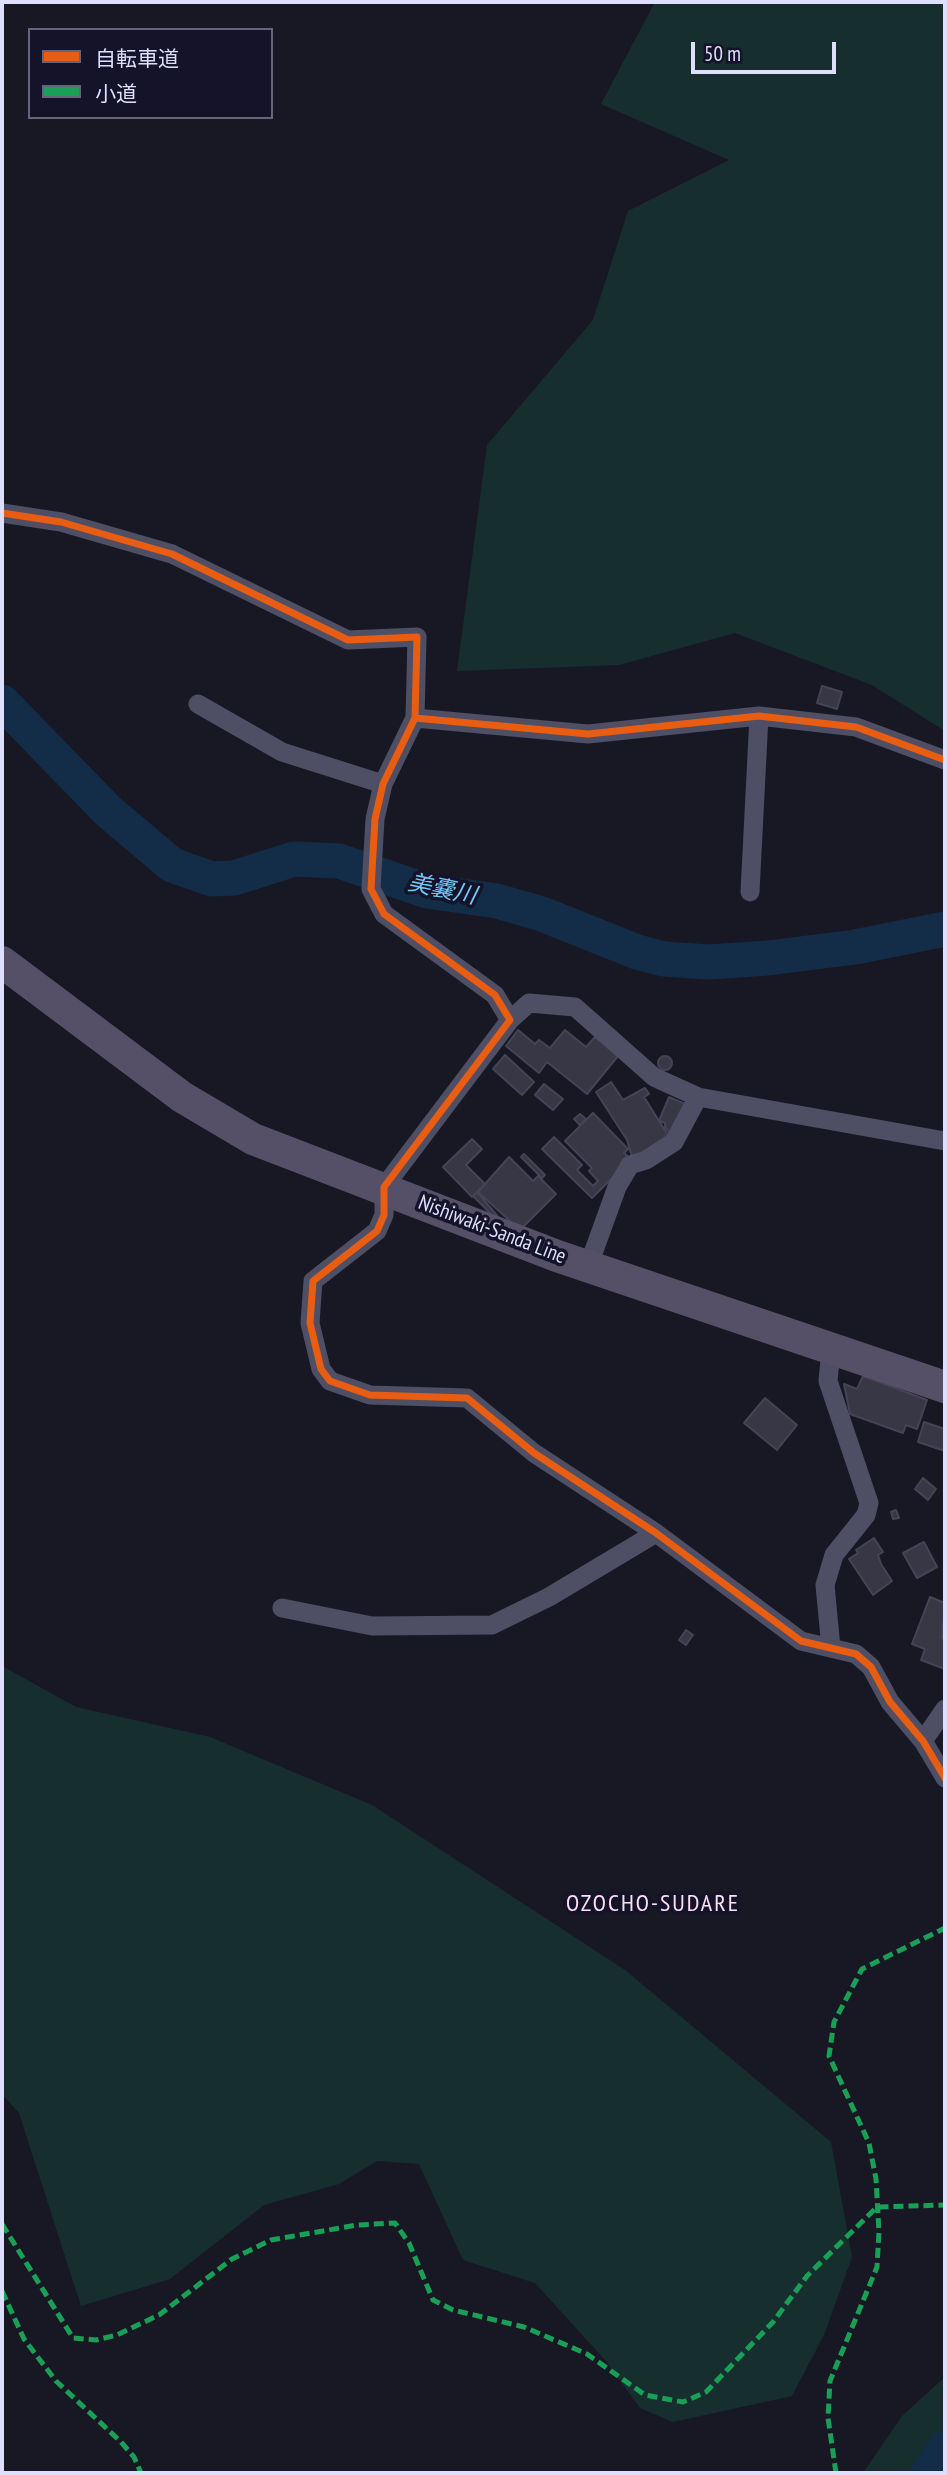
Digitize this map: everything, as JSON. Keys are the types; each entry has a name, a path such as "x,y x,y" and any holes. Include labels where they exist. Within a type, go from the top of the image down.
{"main road":[{"name":"Nishiwaki-Sanda Line","path":"2,962 182,1097 253,1139 588,1267 945,1387"}],"street":[{"path":"2,513 61,522 172,554 348,640 417,637 415,718 383,784 374,819 371,889 384,914 495,995 510,1020"},
{"path":"198,704 282,752 383,784"},
{"path":"415,718 588,734 759,716 856,727 945,760"},
{"path":"750,892 759,716"},
{"path":"945,1141 698,1097 654,1077 575,1007 529,1003 510,1020 384,1187 384,1215 377,1231 313,1281 310,1322 321,1369 330,1381 370,1395 467,1398 534,1453 656,1534 801,1641 856,1654 871,1667 890,1702 923,1741 945,1778"},
{"path":"588,1267 617,1187 630,1165 646,1160 674,1142 698,1097"},
{"path":"831,1349 828,1381 869,1503 866,1516 834,1555 825,1585 831,1648"},
{"path":"282,1608 372,1626 492,1625 549,1597 656,1534"},
{"path":"923,1741 945,1709"}],"green space":[{"path":"655,2 945,2 945,731 872,685 735,633 619,665 457,671 487,445 593,320 628,211 729,160 601,104"},
{"path":"2,1666 76,1707 210,1737 372,1805 625,1970 831,2142 852,2257 824,2335 792,2396 673,2422 640,2408 606,2361 535,2283 463,2260 419,2164 377,2161 339,2184 264,2205 170,2279 81,2306 19,2113 2,2094"},
{"path":"945,2377 945,2470 940,2473 863,2473 902,2416"}],"building":[{"path":"822,686 842,692 837,709 817,703"},
{"path":"518,1030 535,1044 539,1040 550,1048 565,1030 586,1047 595,1037 618,1056 587,1094 547,1062 539,1073 506,1046"},
{"path":"505,1055 534,1082 522,1095 493,1069"},
{"path":"665,1056 670,1058 670,1068 665,1070 660,1068 658,1063 660,1058"},
{"path":"611,1082 623,1100 645,1088 649,1094 644,1097 671,1140 633,1160 627,1140 596,1092"},
{"path":"544,1084 563,1099 553,1110 535,1095"},
{"path":"669,1097 685,1104 672,1136 665,1123 659,1121"},
{"path":"593,1113 628,1149 624,1153 631,1159 592,1198 542,1149 554,1137 582,1165 577,1170 593,1186 598,1181 589,1171 592,1168 565,1141"},
{"path":"580,1114 586,1119 580,1125 574,1119"},
{"path":"472,1139 482,1149 466,1165 485,1184 472,1197 443,1167"},
{"path":"524,1154 545,1175 542,1178 521,1157"},
{"path":"509,1157 533,1181 538,1176 556,1194 520,1230 478,1192"},
{"path":"477,1192 500,1219 498,1221 473,1196"},
{"path":"863,1376 927,1400 917,1429 906,1425 903,1433 850,1414 844,1384 857,1389"},
{"path":"765,1398 797,1425 777,1450 744,1423"},
{"path":"924,1422 945,1429 945,1451 918,1442"},
{"path":"923,1478 936,1489 928,1500 915,1489"},
{"path":"896,1510 899,1518 893,1519 891,1512"},
{"path":"874,1538 883,1552 878,1555 881,1564 892,1581 873,1595 849,1559 858,1553 856,1550"},
{"path":"924,1542 937,1567 917,1578 903,1553"},
{"path":"930,1597 945,1603 942,1638 945,1639 945,1669 921,1660 925,1649 912,1644"},
{"path":"686,1630 693,1635 686,1645 679,1640"}],"waterway":[{"name":"美嚢川","path":"2,702 108,811 172,865 212,879 234,878 294,859 339,861 427,891 497,901 542,914 637,952 664,959 709,962 768,958 855,947 945,929"},
{"path":"928,2473 945,2448"}],"marked path":[{"path":"836,2473 828,2418 830,2381 877,2267 879,2232 876,2179 869,2143 829,2056 834,2022 862,1969 945,1928"},
{"path":"2,2224 73,2338 96,2340 117,2335 159,2315 232,2259 271,2240 357,2225 395,2223 409,2243 433,2300 453,2310 524,2327 587,2354 645,2395 683,2402 706,2392 773,2322 807,2276 877,2207 945,2205"},
{"path":"2,2291 24,2339 56,2381 121,2442 134,2457 141,2473"}],"cycle path":[{"path":"2,513 61,522 172,554 348,640 417,637 415,718 383,784 375,819 371,889 384,914 495,995 510,1020 384,1187 384,1215 377,1231 313,1281 310,1323 321,1369 330,1381 370,1395 467,1398 534,1453 656,1533 801,1641 856,1654 871,1667 890,1702 923,1741 945,1778"},
{"path":"415,718 588,734 759,716 856,727 945,760"}],"district":[{"name":"OZOCHO-SUDARE","path":"653,1904"}]}
